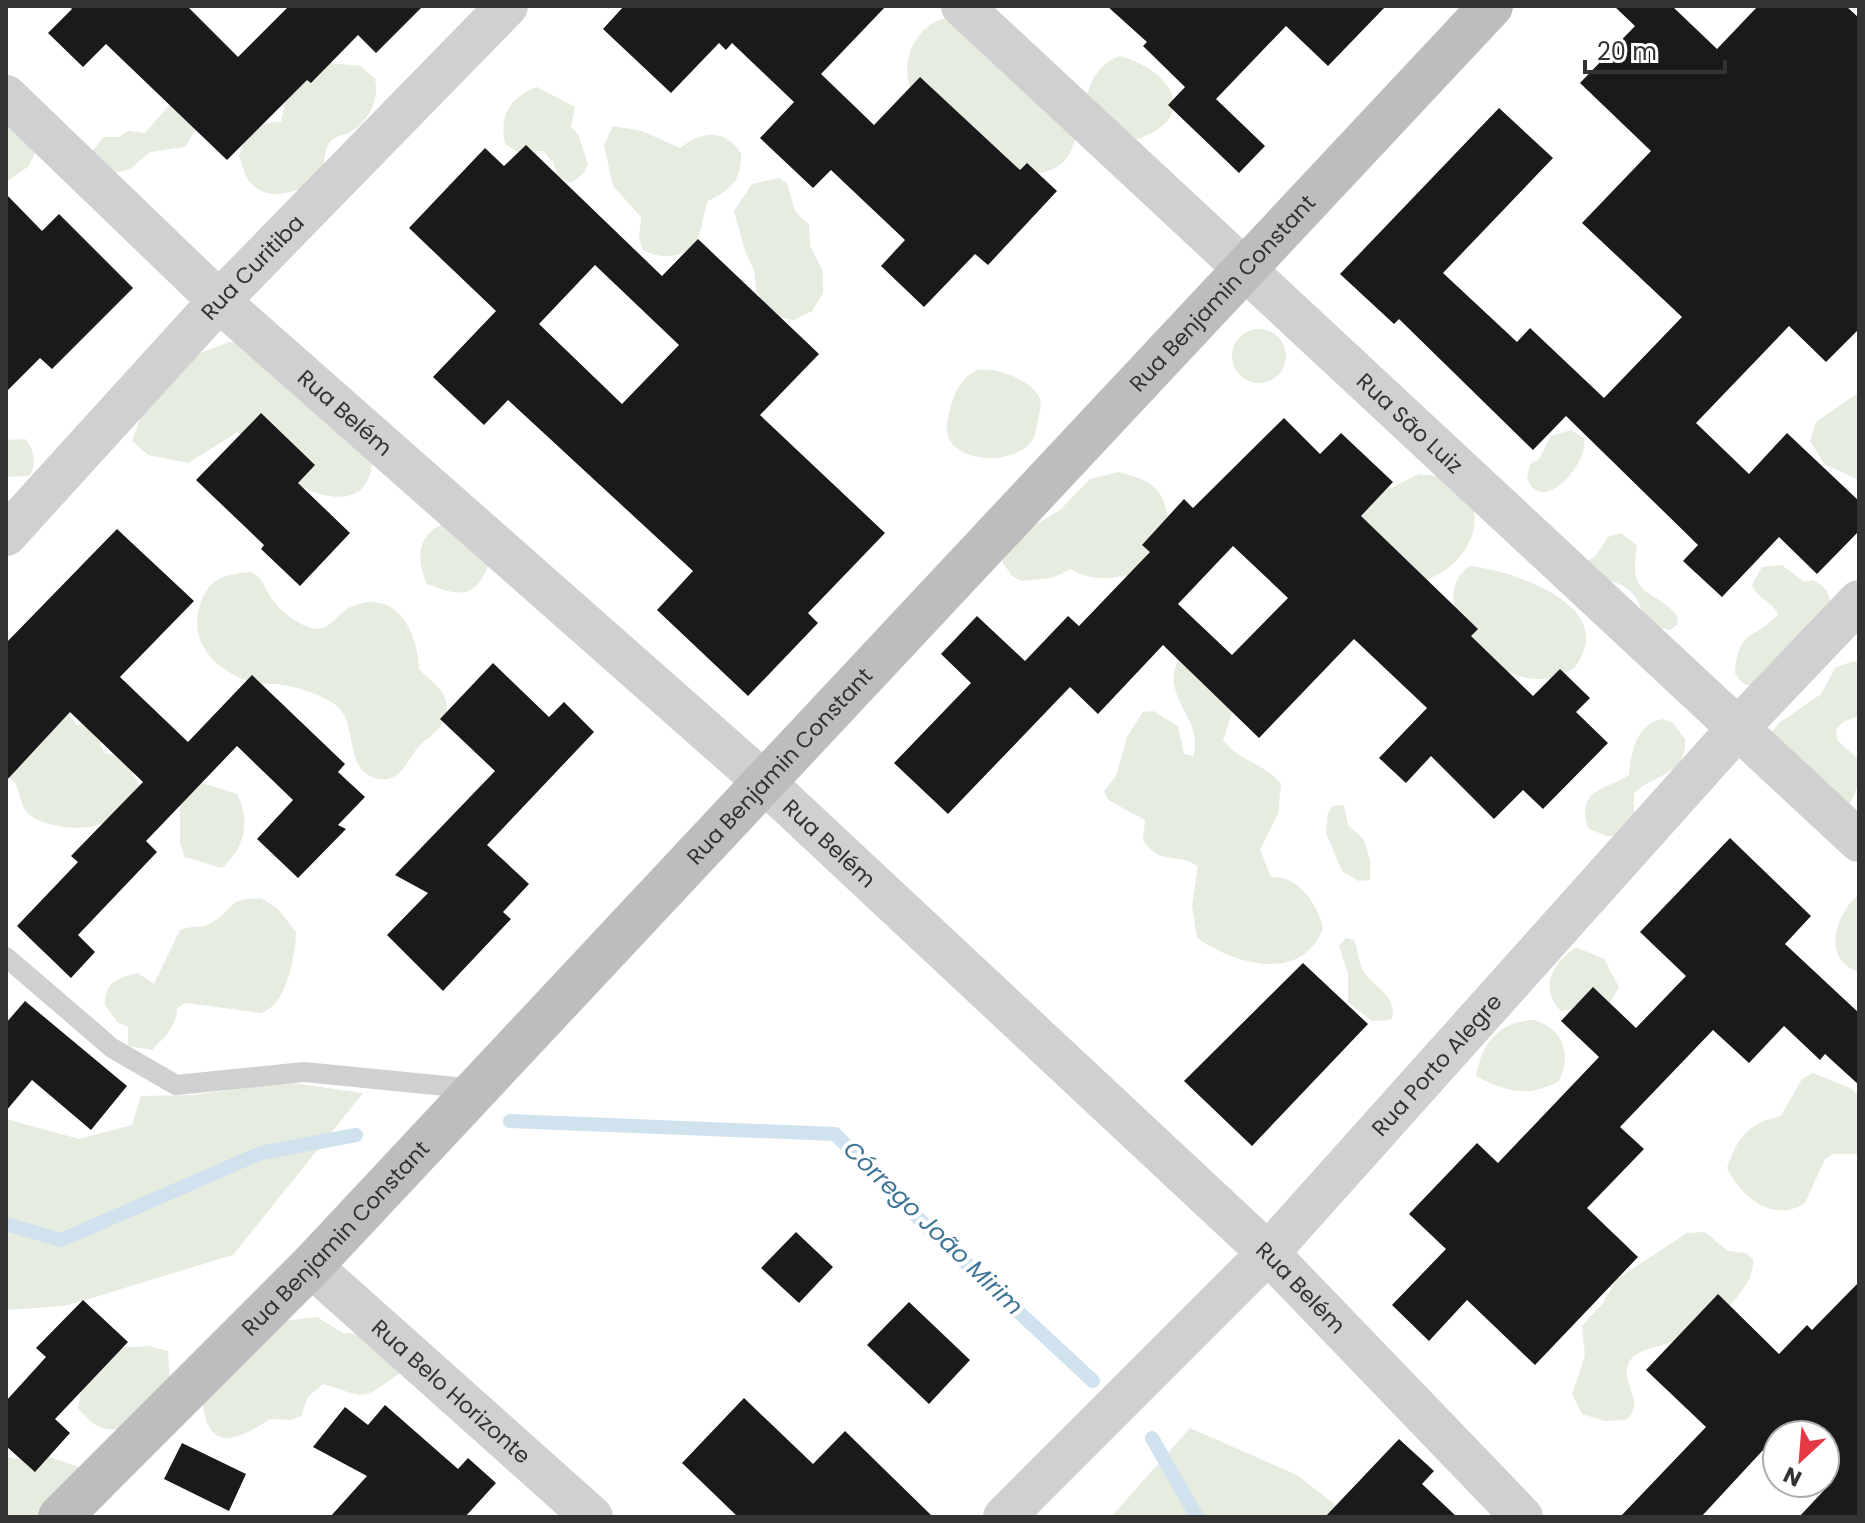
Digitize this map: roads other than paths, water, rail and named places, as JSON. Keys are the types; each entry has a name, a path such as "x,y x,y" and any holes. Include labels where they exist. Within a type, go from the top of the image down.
{"street":[{"name":"Rua Curitiba","path":"6,535 219,301 507,6"},
{"name":"Rua São Luiz","path":"962,6 1859,841"},
{"name":"Rua Benjamin Constant","path":"60,1517 311,1266 1491,6"},
{"name":"Rua Belém","path":"6,96 219,301 763,781 1268,1253 1522,1517"},
{"name":"Rua Porto Alegre","path":"1004,1517 1268,1253 1739,727 1859,601"},
{"name":"Rua Belo Horizonte","path":"311,1266 592,1517"}],"lane":[{"path":"6,957 112,1048 176,1085 304,1072 476,1089"}],"waterway":[{"name":"Córrego João Mirim","path":"510,1121 835,1134 928,1228 1093,1381"},
{"name":"Córrego João Mirim","path":"6,1224 61,1240 261,1153 356,1135"},
{"name":"Córrego João Mirim","path":"1152,1438 1197,1517"}]}
